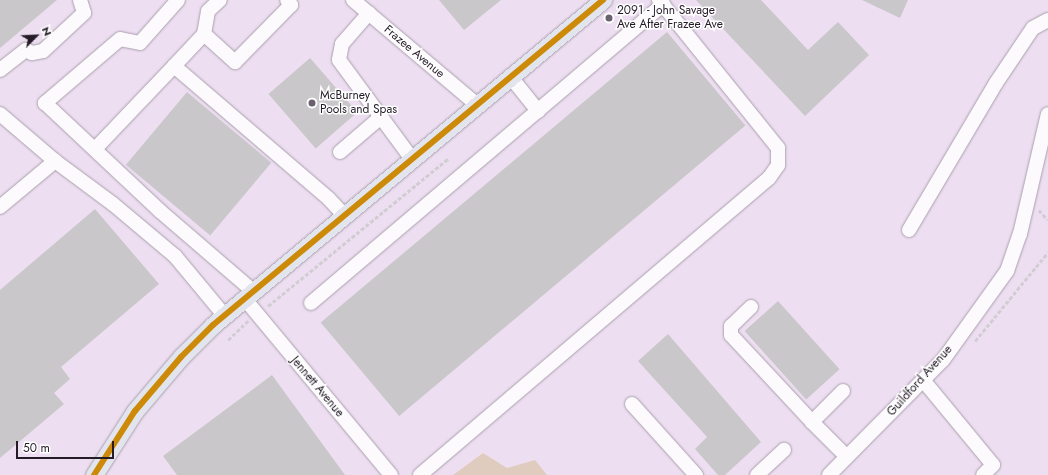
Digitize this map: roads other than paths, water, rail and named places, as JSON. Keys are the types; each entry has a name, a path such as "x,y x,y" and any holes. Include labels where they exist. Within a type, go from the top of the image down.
{"main road":[{"path":"94,475 122,430 150,393 186,352 224,315 345,216 476,104 603,0"}],"street":[{"path":"0,70 26,50 32,53 43,50 84,12 80,0"},
{"name":"Jennett Avenue","path":"178,0 140,43 120,40 45,103 248,295 257,314 391,475"},
{"path":"95,149 204,34 208,11 220,0"},
{"path":"204,34 235,62 291,4 287,0"},
{"name":"Frazee Avenue","path":"353,0 476,104"},
{"path":"311,303 538,111 661,2 778,148 778,165 769,178 420,475"},
{"path":"369,13 342,44 339,60 412,159"},
{"path":"909,230 996,83 1032,28 1048,20"},
{"path":"174,66 329,199 345,216"},
{"path":"510,76 538,111"},
{"path":"0,114 55,161 113,204 175,256 224,315"},
{"name":"Guildford Avenue","path":"829,475 943,360 1007,271 1020,234 1048,114"},
{"path":"340,152 381,117"},
{"path":"0,207 55,161"},
{"path":"751,307 731,326 731,335 812,422 847,457"},
{"path":"923,380 993,465 983,475"},
{"path":"812,422 842,391"},
{"path":"632,404 696,475"},
{"path":"756,475 784,450"}],"place":[{"name":"2091 - John Savage Ave After Frazee Ave","path":"609,18"},
{"name":"McBurney Pools and Spas","path":"312,103"}]}
